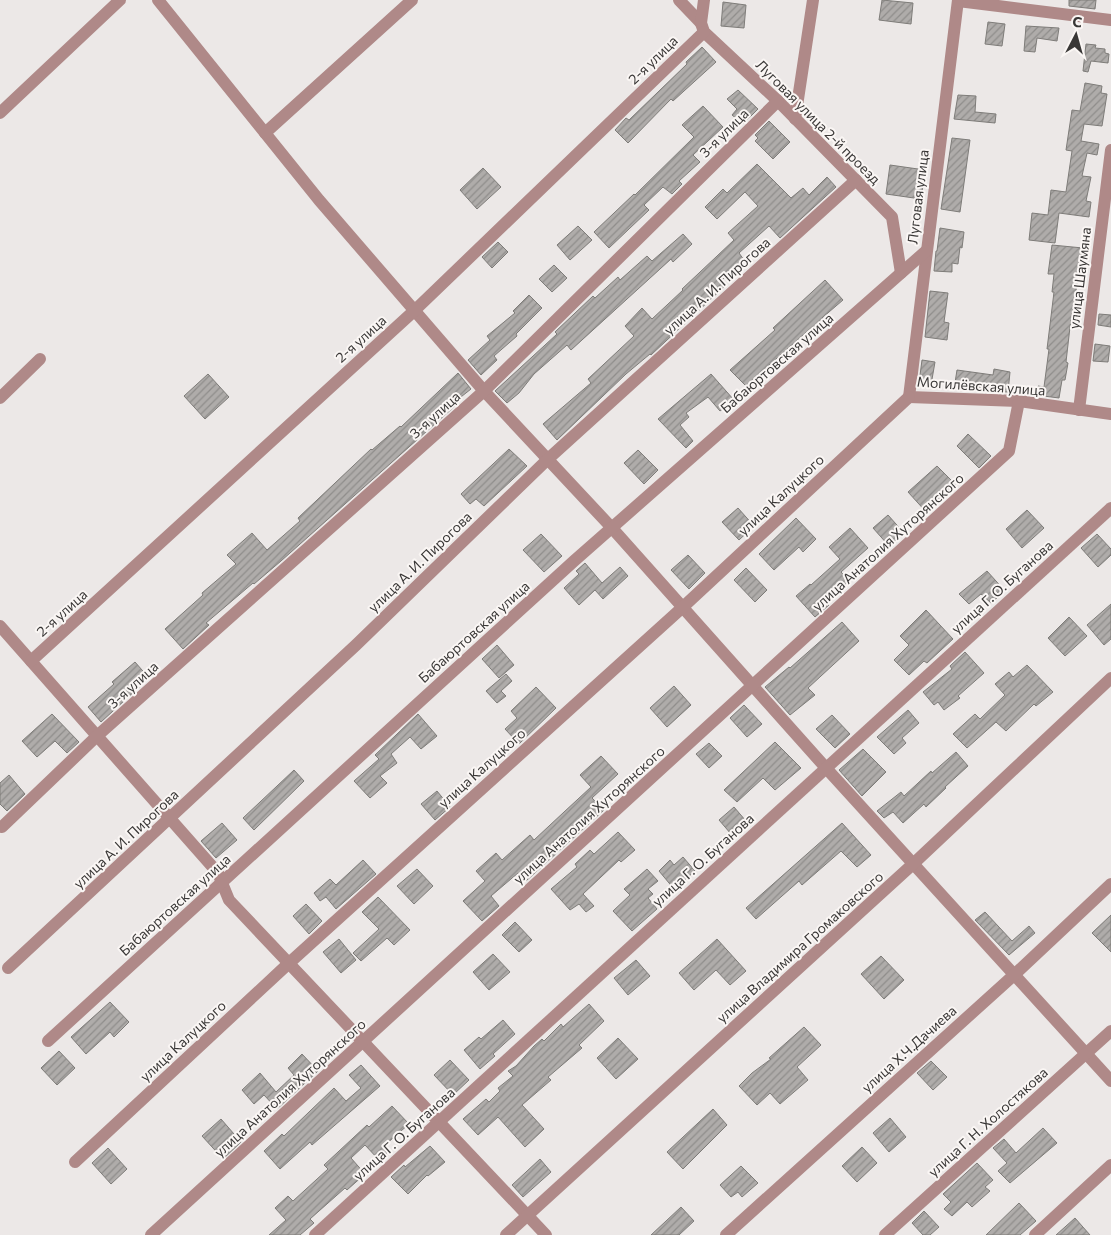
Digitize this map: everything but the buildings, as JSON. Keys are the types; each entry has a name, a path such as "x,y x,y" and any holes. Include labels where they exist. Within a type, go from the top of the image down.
{"street":[{"path":"0,113 120,0"},
{"path":"158,0 319,200 484,392 612,528 826,768 1111,1081"},
{"path":"265,133 412,0"},
{"name":"Луговая улица 2-й проезд","path":"679,0 702,27 892,217 901,273"},
{"path":"702,27 704,0"},
{"path":"796,119 813,0"},
{"path":"958,1 1111,20"},
{"name":"Луговая улица","path":"909,397 958,1"},
{"name":"2-я улица","path":"31,662 414,311 702,27"},
{"name":"3-я улица","path":"2,827 98,736 484,392 778,101"},
{"name":"улица Шаумяна","path":"1079,410 1111,150"},
{"name":"улица А. И. Пирогова","path":"8,968 356,645 548,459 856,180"},
{"name":"Бабаюртовская улица","path":"48,1041 612,528 926,251"},
{"path":"0,398 40,359"},
{"name":"Могилёвская улица","path":"909,397 1019,401 1111,414"},
{"name":"улица Калуцкого","path":"75,1162 288,964 683,607 909,397"},
{"name":"улица Анатолия Хуторянского","path":"151,1235 1009,451 1019,401"},
{"name":"улица Г. О. Буганова","path":"315,1235 1111,508"},
{"path":"0,626 218,872 229,900 546,1235"},
{"name":"улица Владимира Громаковского","path":"506,1235 913,864 1111,678"},
{"name":"улица Х.Ч.Дачиева","path":"726,1235 1014,975 1111,884"},
{"name":"улица Г. Н. Холостякова","path":"885,1235 1111,1031"},
{"path":"1035,1235 1111,1165"}]}
